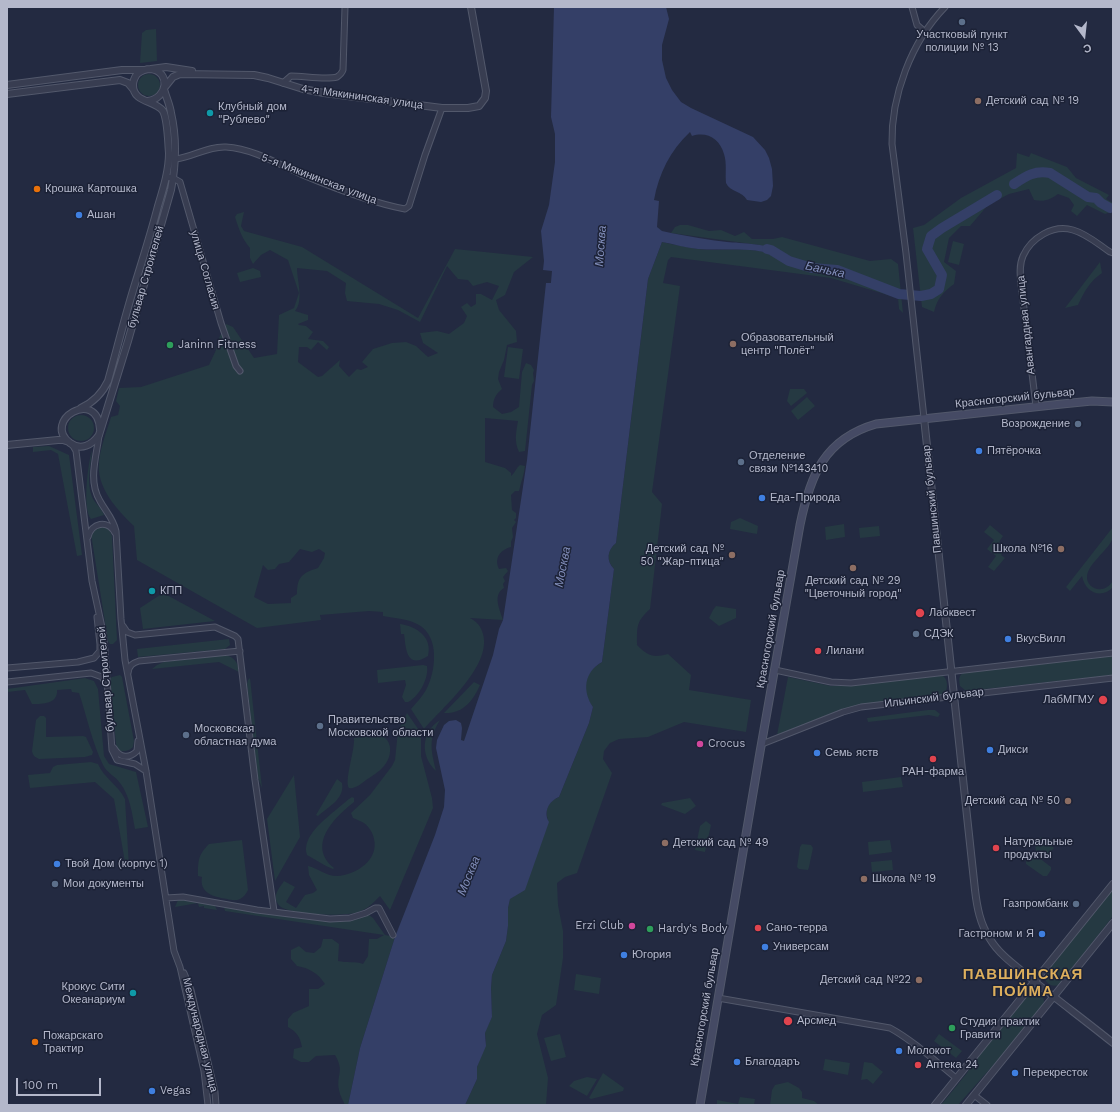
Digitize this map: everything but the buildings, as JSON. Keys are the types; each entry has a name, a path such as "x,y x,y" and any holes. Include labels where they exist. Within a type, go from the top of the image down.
{"main road":[{"name":"Красногорский бульвар","path":"700,1105 805,500 816,471 825,457 841,441 858,430 876,424 1036,406 1092,401 1113,402"}],"street":[{"path":"283,83 291,76 336,77 341,74 343,70 345,7"},
{"name":"4-я Мякининская улица","path":"165,88 173,77 180,74 254,75 303,89 324,93 442,108 475,107 482,103 485,98 485,84 471,7"},
{"path":"912,7 917,25 925,32"},
{"name":"Павшинский бульвар","path":"945,7 925,32 912,54 906,69 897,105 892,133 892,144 909,279 978,913 985,930 995,947 1053,996"},
{"name":"4-я Мякининская улица","path":"7,85 122,70 166,67 219,74"},
{"path":"133,89 134,79 137,74 148,69"},
{"name":"бульвар Строителей","path":"148,69 155,70 162,75 164,79 172,114 176,159 173,178 129,337 99,432 93,472 94,485 101,503 113,519 116,531 125,660 146,771 166,898"},
{"name":"бульвар Строителей","path":"7,94 120,80 128,83 137,96 144,101 148,101 156,105 162,110 166,121 169,154 168,169 105,387 93,402 69,414 63,423 63,434 76,451 87,544 94,590 103,632 114,756 117,760 135,764 146,771"},
{"path":"148,101 158,98 165,88"},
{"name":"5-я Мякининская улица","path":"176,159 214,148 226,147 251,152 332,186 405,209 409,206 442,108"},
{"path":"166,177 173,178"},
{"name":"улица Согласия","path":"173,178 180,182 221,323 236,366 240,371"},
{"name":"Авангардная улица","path":"1036,406 1020,279 1023,256 1034,241 1043,234 1053,229 1062,228 1072,229 1082,233 1113,253"},
{"path":"7,445 58,440 63,440 78,446 90,444 99,432 100,424 94,414 84,409 79,409"},
{"name":"бульвар Строителей","path":"87,544 88,534 91,529 102,524 108,525 112,528 117,542"},
{"path":"7,668 78,662 94,658 100,651 100,644 94,590"},
{"path":"121,619 125,630 130,634 135,635 215,627 235,636 238,639 255,780 274,911"},
{"path":"128,678 129,667 139,661 240,650"},
{"path":"775,670 840,683 1113,653"},
{"path":"7,682 91,673 97,675 105,681 109,696"},
{"name":"Ильинский бульвар","path":"762,744 843,712 861,707 1113,678"},
{"name":"бульвар Строителей","path":"112,744 117,753 121,756 130,756 137,751 139,736"},
{"path":"935,1105 1113,884"},
{"path":"166,898 183,897 257,910 330,919 358,916 375,908 379,908 393,935"},
{"name":"Международная улица","path":"166,898 174,951 180,967 204,1071 208,1105"},
{"path":"966,1105 1113,923"},
{"name":"Международная улица","path":"180,967 191,990 216,1105"},
{"path":"1053,996 1113,1043"},
{"path":"718,998 890,1028 915,1045 956,1078"},
{"path":"974,1095 987,1105"}],"shaded area":[{"path":"156,29 157,61 140,63 142,33 146,30"},
{"path":"149,74 157,77 160,85 157,93 149,96 141,93 138,85 141,77"},
{"path":"1017,153 1029,157 1031,153 1067,167 1076,178 1109,195 1106,199 1113,203 1113,211 1105,214 1087,205 1077,216 1071,211 1074,205 1069,198 1058,194 1050,199 1041,201 1034,200 1029,189 1009,194 988,205 970,226 961,226 949,238 944,262 956,271 954,284 941,296 934,312 922,307 913,228 924,225 961,198 1016,168"},
{"path":"244,212 241,226 244,231 302,247 418,318 455,249 533,257 514,272 505,295 496,300 499,310 516,331 517,342 507,345 498,379 502,389 495,397 493,407 502,414 511,412 519,407 522,372 526,363 531,365 534,370 534,381 532,385 525,451 519,452 516,444 518,421 485,418 485,462 505,468 511,473 511,476 520,465 525,466 519,491 515,491 511,495 512,510 516,513 516,518 514,520 516,522 512,528 513,537 511,547 501,552 497,561 499,569 506,568 508,571 503,577 505,581 503,584 504,588 498,595 498,603 503,620 470,618 478,624 483,634 484,646 480,659 464,685 424,729 411,709 424,693 429,683 434,665 433,646 426,630 415,623 406,620 383,616 383,612 369,611 320,615 321,620 257,628 137,560 134,526 121,513 104,489 99,471 99,462 111,417 118,415 120,406 116,401 119,388 141,387 209,365 226,324 233,327 254,358 277,354 279,315 294,308 299,293 288,260 270,250 261,255 253,264 250,258 250,248 239,230 235,217 237,214","holes":["447,266 458,279 468,280 473,286 487,282 499,286 492,300 481,294 476,294 476,304 471,307 467,303 461,307 467,316 464,323 449,334 437,331 420,333 423,343 438,353 428,357 416,346 406,342 392,343 373,349 362,362 368,367 361,370 357,369 349,377 339,366 340,360 322,376 318,377 298,362 299,347 307,347 311,350 318,342 327,350 329,347 323,341 308,339 313,332 306,326 298,324 308,320 308,315 295,311 298,307 300,296 297,268 327,271 346,283 345,293 347,301 379,304 398,310 420,322","300,549 312,552 319,549 325,553 324,558 318,568 304,574 299,580 297,594 291,598 291,603 268,604 254,597 263,565 268,570 275,569 279,564 289,562"]},
{"path":"680,225 688,225 709,231 721,230 735,236 744,232 752,239 773,239 782,237 870,261 891,259 898,264 903,313 899,309 898,298 831,278 671,257 668,260 663,283 680,286 652,492 662,504 650,609 642,617 638,625 637,645 644,652 654,656 668,654 691,675 689,690 751,700 746,732 684,722 648,737 619,739 610,743 604,751 603,759 612,773 577,873 565,877 557,883 558,905 563,931 563,958 556,1005 542,1015 537,1034 548,1078 546,1105 465,1105 477,1079 477,1067 486,1041 485,1033 492,1017 492,975 506,941 510,899 514,896 548,820 548,806 552,801 559,797 589,723 593,707 587,695 586,683 591,671 602,662 614,569 611,566 609,552 616,543 648,279 662,242 708,250 753,250 777,256 771,248 759,245 671,233 675,227"},
{"path":"953,241 964,244 959,265 948,262"},
{"path":"1100,262 1102,273 1088,287 1078,305 1065,308"},
{"path":"253,268 260,271 261,277 240,282 237,273"},
{"path":"508,347 523,349 519,379 504,377"},
{"path":"790,389 804,389 807,393 791,406 787,401"},
{"path":"807,397 815,406 798,420 791,411"},
{"path":"81,415 90,419 94,428 90,437 81,441 72,437 68,428 72,419"},
{"path":"49,446 69,455 82,555 77,556 58,454 51,450 33,452 33,447"},
{"path":"92,450 89,479 90,491 92,497 104,515 91,519 88,514 86,496"},
{"path":"740,518 758,526 757,534 730,529 731,522"},
{"path":"844,524 845,537 826,540 825,527"},
{"path":"990,525 1003,536 999,542 1004,546 1001,549 1004,551 1001,555 1005,558 994,571 988,567 996,556 987,549 994,540 984,532"},
{"path":"102,526 110,532 112,536 117,640 113,644 110,644 108,641 91,534 95,529"},
{"path":"879,526 880,536 860,538 859,528"},
{"path":"1113,527 1112,540 1088,571 1087,580 1093,588 1096,589 1104,589 1113,581 1113,587 1104,593 1094,592 1086,586 1082,576 1070,591 1066,587"},
{"path":"163,593 215,621 143,629 140,608"},
{"path":"716,606 736,609 736,618 719,626 709,618"},
{"path":"400,624 412,627 426,638 429,649 428,656 421,660 415,660 408,656 404,634 401,634"},
{"path":"229,639 230,645 225,649 138,657 137,649"},
{"path":"225,655 231,657 235,661 239,672 219,662 152,669 164,662"},
{"path":"1113,656 1113,675 966,691 960,686 959,680 964,672"},
{"path":"423,665 427,666 425,681 416,696 408,702 405,702 402,697 406,685 405,680 378,683 377,670"},
{"path":"120,675 122,677 134,741 133,747 123,751 119,751 116,744 110,679"},
{"path":"940,676 945,677 947,684 946,691 943,695 861,705 843,709 777,735 788,677 831,686 844,686"},
{"path":"85,678 94,681 98,689 104,756 109,764 136,772 148,827 135,829 126,793 118,781 105,768 99,756 79,693 72,692 71,689 57,690 57,695 52,701 32,704 25,690 7,692 7,689"},
{"path":"250,678 262,788 258,778 247,684"},
{"path":"474,682 480,685 471,701 462,709 451,713 444,713"},
{"path":"935,710 940,714 938,717 929,715 868,722 867,718"},
{"path":"407,713 421,733 421,756 432,798 433,808 390,910 380,896 370,906 351,914 331,915 296,912 280,907 276,900 276,895 284,881 295,887 286,902 296,908 305,895 313,893 317,890 309,875 308,866 329,875 337,876 352,873 370,860 375,847 373,835 363,822 353,818 351,813 370,795 392,766 395,760 398,731"},
{"path":"40,716 44,716 46,718 46,737 86,737 93,752 92,755 85,757 39,759 35,757 32,751 36,720"},
{"path":"440,720 432,739 432,751 436,771 427,758 425,744 429,731"},
{"path":"379,735 384,737 389,744 390,753 387,762 380,770 360,785 349,788 348,779 354,738"},
{"path":"91,762 98,764 125,799 128,869 126,868 114,799 95,782 30,788 28,775 50,773 53,767 57,765"},
{"path":"294,775 300,837 275,881 267,819"},
{"path":"901,777 903,787 863,792 862,782"},
{"path":"337,779 342,783 341,794 331,806 318,816 316,815"},
{"path":"352,797 354,798 354,802 332,823 326,832 323,841 323,850 326,859 334,868 333,869 307,855 307,842 315,829 321,823"},
{"path":"690,798 696,806 685,814 661,805 662,803"},
{"path":"706,821 711,825 705,852 695,850 700,826"},
{"path":"1041,837 1054,848 1044,859 1036,852 1035,844"},
{"path":"242,840 248,890 244,896 238,900 217,897 208,893 203,887 202,877 198,876 201,855 209,844"},
{"path":"890,840 892,852 869,855 868,842"},
{"path":"802,844 811,845 813,848 808,870 799,869 797,867 800,847"},
{"path":"1031,854 1034,854 1051,867 1051,870 1047,876 1043,876 1026,864 1026,861"},
{"path":"892,860 893,870 872,872 871,862"},
{"path":"1113,889 1113,916 1059,985 1050,985 1045,979 1044,973"},
{"path":"182,899 214,904 217,910 204,908 204,906 199,907 198,903 175,907 178,900"},
{"path":"226,906 287,917 317,920 351,920 369,915 373,918 385,935 395,937 360,1048 348,1105 345,1105 339,1092 338,1085 340,1069 335,1055 316,1056 309,1062 301,1062 293,1058 294,1049 302,1047 298,1035 288,1027 288,1019 293,1013 309,1006 309,989 318,989 325,984 313,972 297,966 291,959 291,950 299,946 306,952 314,953 321,947 323,939 332,939 339,944 338,961 363,964 368,956 369,939 377,939 384,935 225,911 224,907"},
{"path":"576,974 601,978 599,994 574,990"},
{"path":"1031,990 1038,990 1042,993 1044,1001 1043,1005 1003,1054 958,1105 941,1105 967,1073 977,1056"},
{"path":"560,1034 566,1057 551,1061 544,1038"},
{"path":"939,1034 962,1051 956,1058 934,1041"},
{"path":"825,1059 850,1063 848,1075 823,1070"},
{"path":"864,1062 872,1063 883,1072 873,1084 867,1079 861,1080"},
{"path":"603,1073 624,1088 623,1091 591,1099 589,1098"},
{"path":"587,1077 597,1079 587,1096 569,1086 574,1081"},
{"path":"788,1082 799,1088 802,1092 802,1098 814,1101 819,1105 770,1105 772,1090 775,1085"},
{"path":"740,1097 755,1099 754,1105 717,1105 717,1100 738,1104"}],"water":[{"name":"Москва","path":"554,7 666,7 669,19 662,45 662,60 666,78 672,90 681,102 691,108 753,137 765,150 769,158 772,169 773,186 771,196 767,200 761,202 747,200 745,197 730,188 726,183 725,157 716,140 703,135 692,136 690,132 671,155 662,172 654,200 659,201 657,227 662,231 699,238 764,246 778,250 782,253 777,256 748,250 698,249 662,242 648,279 616,543 609,552 610,563 614,569 602,662 591,671 588,676 586,688 589,701 593,707 589,723 559,797 552,801 548,807 547,818 549,822 525,890 510,899 506,941 492,975 492,1017 485,1033 486,1046 477,1067 477,1079 465,1105 348,1105 360,1048 395,937 435,835 444,807 445,790 436,748 437,740 444,725 449,721 456,720 461,723 461,740 464,741 493,655 499,629 503,620 527,460 546,283 551,283 552,271 543,270 544,261 541,231 549,205 555,162 555,134 551,117"}],"waterway":[{"name":"Банька","path":"1014,184 1035,173 1050,173 1088,197 1096,198 1110,208"},
{"name":"Банька","path":"767,249 789,261 812,268 837,270 899,294 921,296 931,294 939,289 942,275 927,249 931,236 997,195"}],"place":[{"name":"Участковый пункт полиции № 13","path":"962,22"},
{"name":"Детский сад № 19","path":"978,101"},
{"name":"Клубный дом \"Рублево\"","path":"210,113"},
{"name":"Крошка Картошка","path":"37,189"},
{"name":"Ашан","path":"79,215"},
{"name":"Образовательный центр \"Полёт\"","path":"733,344"},
{"name":"Janinn Fitness","path":"170,345"},
{"name":"Возрождение","path":"1078,424"},
{"name":"Пятёрочка","path":"979,451"},
{"name":"Отделение связи №143410","path":"741,462"},
{"name":"Еда-Природа","path":"762,498"},
{"name":"Школа №16","path":"1061,549"},
{"name":"Детский сад № 50 \"Жар-птица\"","path":"732,555"},
{"name":"Детский сад № 29 \"Цветочный город\"","path":"853,568"},
{"name":"КПП","path":"152,591"},
{"name":"Лабквест","path":"920,613"},
{"name":"СДЭК","path":"916,634"},
{"name":"ВкусВилл","path":"1008,639"},
{"name":"Лилани","path":"818,651"},
{"name":"ЛабМГМУ","path":"1103,700"},
{"name":"Правительство Московской области","path":"320,726"},
{"name":"Московская областная дума","path":"186,735"},
{"name":"Crocus","path":"700,744"},
{"name":"Дикси","path":"990,750"},
{"name":"Семь яств","path":"817,753"},
{"name":"РАН-фарма","path":"933,759"},
{"name":"Детский сад № 50","path":"1068,801"},
{"name":"Детский сад № 49","path":"665,843"},
{"name":"Натуральные продукты","path":"996,848"},
{"name":"Твой Дом (корпус 1)","path":"57,864"},
{"name":"Школа № 19","path":"864,879"},
{"name":"Мои документы","path":"55,884"},
{"name":"Газпромбанк","path":"1076,904"},
{"name":"Erzi Club","path":"632,926"},
{"name":"Сано-терра","path":"758,928"},
{"name":"Hardy's Body","path":"650,929"},
{"name":"Гастроном и Я","path":"1042,934"},
{"name":"Универсам","path":"765,947"},
{"name":"Югория","path":"624,955"},
{"name":"Детский сад №22","path":"919,980"},
{"name":"Крокус Сити Океанариум","path":"133,993"},
{"name":"Арсмед","path":"788,1021"},
{"name":"Студия практик Гравити","path":"952,1028"},
{"name":"Пожарскаго Трактир","path":"35,1042"},
{"name":"Молокот","path":"899,1051"},
{"name":"Благодаръ","path":"737,1062"},
{"name":"Аптека 24","path":"918,1065"},
{"name":"Перекресток","path":"1015,1073"},
{"name":"Vegas","path":"152,1091"}],"district":[{"name":"ПАВШИНСКАЯ ПОЙМА","path":"1023,984"}]}
